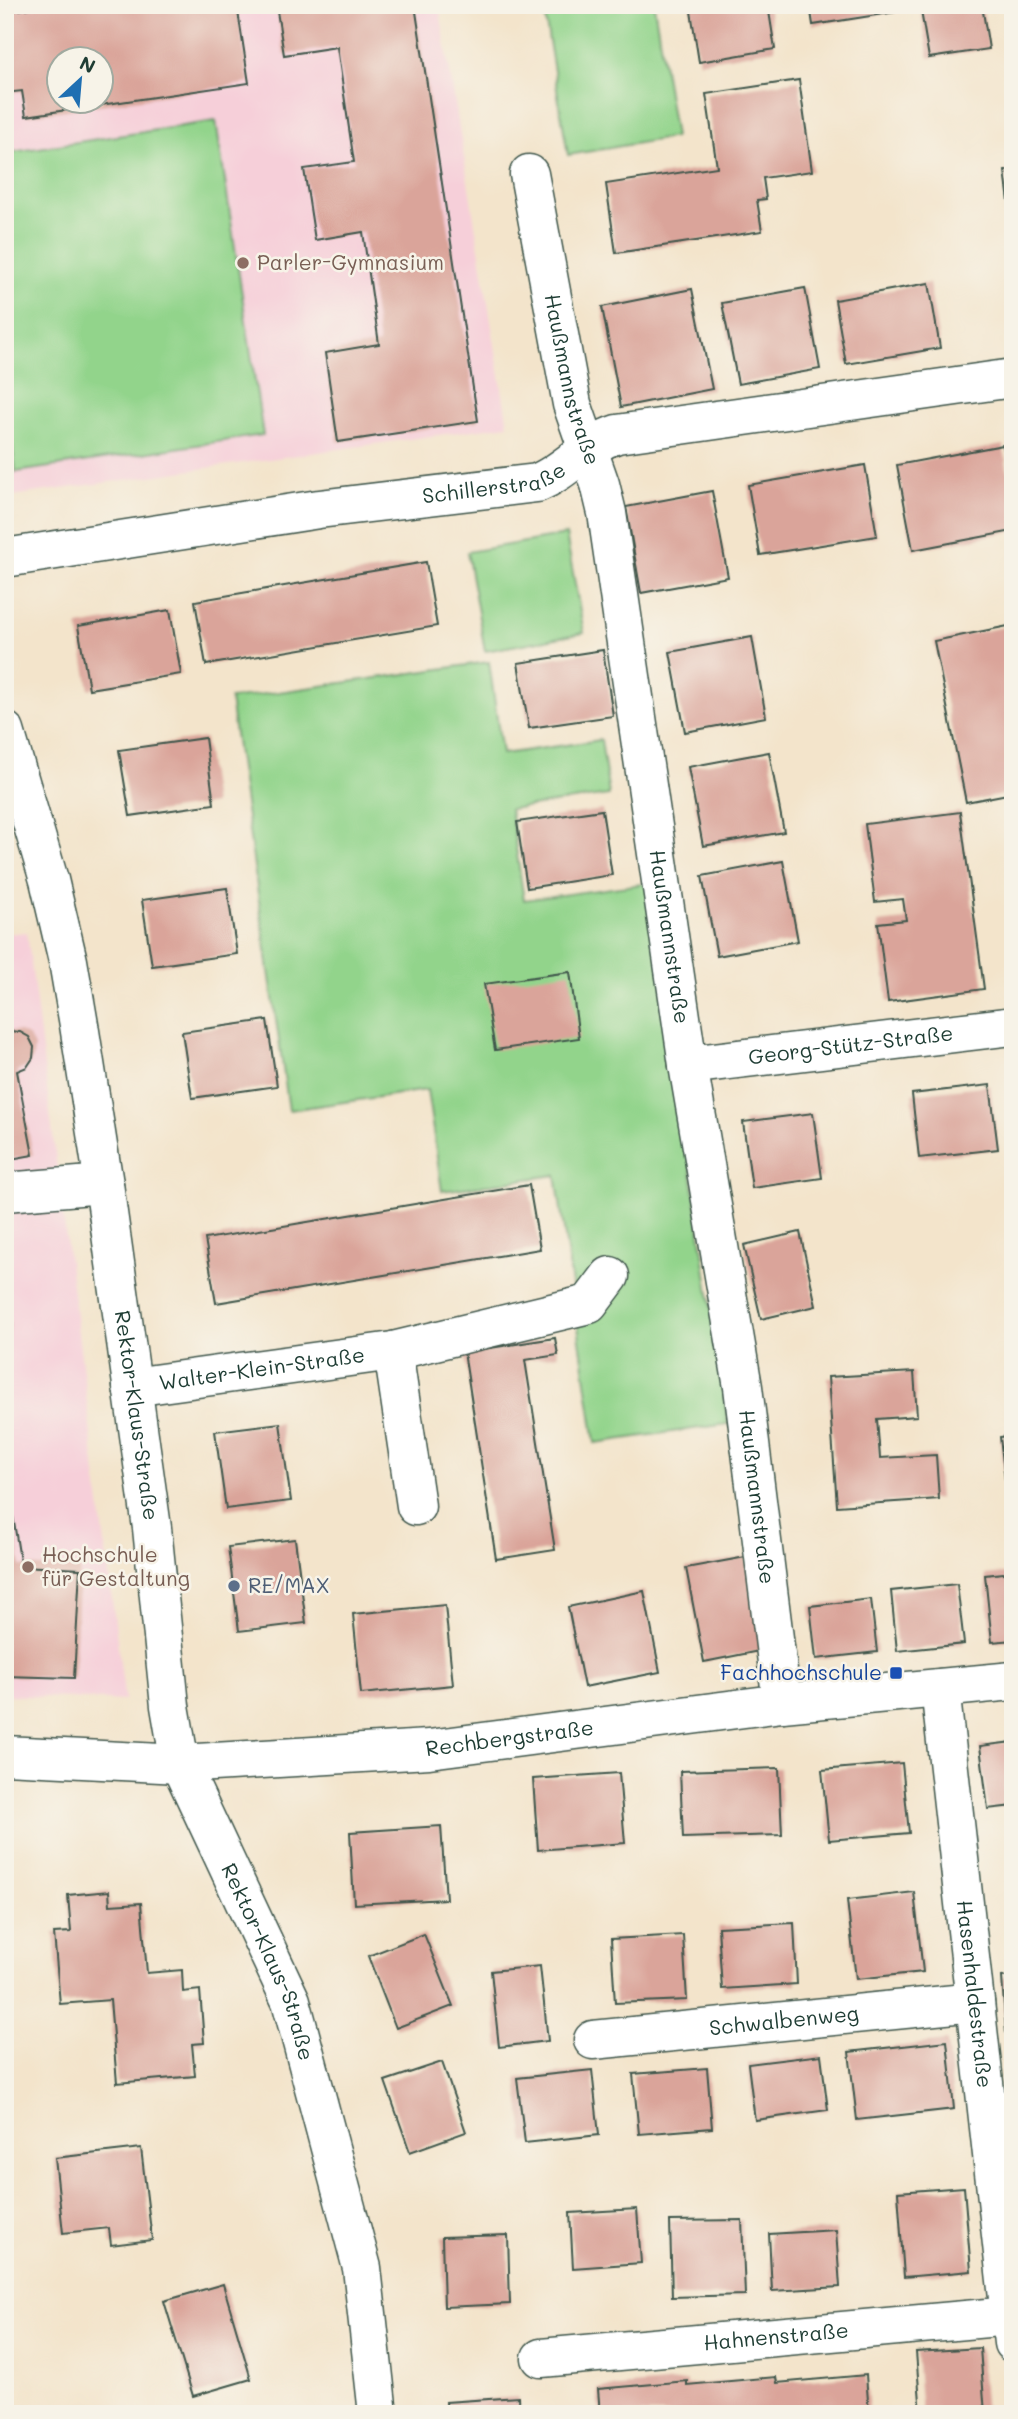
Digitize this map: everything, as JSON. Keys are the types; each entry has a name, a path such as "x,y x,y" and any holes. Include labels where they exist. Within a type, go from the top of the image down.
{"street":[{"name":"Haußmannstraße","path":"529,174 572,404 607,513 688,1065 743,1387 782,1703"},
{"name":"Schillerstraße","path":"5,558 319,509 537,483 553,477 601,439 617,433 1013,378"},
{"name":"Rektor-Klaus-Straße","path":"5,731 49,880 68,961 104,1184 152,1528 170,1706 180,1764 291,2001 362,2268 378,2414"},
{"name":"Georg-Stütz-Straße","path":"688,1065 1013,1026"},
{"path":"5,1192 104,1184"},
{"name":"Walter-Klein-Straße","path":"132,1387 393,1351 589,1304 610,1276"},
{"name":"Walter-Klein-Straße","path":"393,1351 416,1506"},
{"name":"Rechbergstraße","path":"5,1755 180,1764 429,1748 782,1703 1013,1681"},
{"name":"Hasenhaldestraße","path":"940,1688 1011,2329"},
{"name":"Schwalbenweg","path":"593,2040 975,2001"},
{"name":"Hahnenstraße","path":"541,2358 1011,2329"}],"shaded area":[{"name":"Parler-Gymnasium","path":"5,5 439,5 508,425 5,497"},
{"path":"27,932 125,1701 5,1695 5,934"}],"green space":[{"path":"543,5 654,5 675,137 568,155"},
{"path":"216,121 263,435 16,472 5,399 5,153"},
{"path":"566,535 584,633 485,651 467,552"},
{"path":"489,662 502,754 601,740 609,795 510,809 524,900 649,883 728,1424 595,1443 556,1175 442,1191 427,1090 289,1110 230,699"}],"building":[{"path":"5,5 10,5 11,11 50,5 237,5 249,83 116,103 116,46 46,46 46,113 26,116 22,91 5,93"},
{"path":"276,5 415,5 478,421 338,442 325,353 379,344 363,232 315,240 304,169 354,162 337,47 284,55"},
{"path":"690,5 768,5 775,49 699,62"},
{"path":"810,5 909,5 909,10 813,25"},
{"path":"920,5 982,5 989,49 929,58"},
{"path":"799,80 812,171 763,178 766,199 757,200 762,231 616,253 606,184 717,167 706,94"},
{"path":"1013,170 1013,217 1011,217 1005,171"},
{"path":"929,283 940,348 846,364 835,300"},
{"path":"805,288 820,369 738,384 722,303"},
{"path":"692,289 712,389 621,407 602,307"},
{"path":"1003,445 1013,499 1013,531 913,550 897,465"},
{"path":"865,465 877,536 760,555 748,485"},
{"path":"712,491 728,577 641,593 626,507"},
{"path":"426,562 437,626 206,665 195,601"},
{"path":"170,610 181,674 89,689 78,626"},
{"path":"1013,625 1013,793 966,802 934,641"},
{"path":"752,637 766,717 685,732 670,652"},
{"path":"603,650 613,716 529,728 518,663"},
{"path":"205,738 214,804 130,816 119,750"},
{"path":"769,752 784,832 703,846 688,767"},
{"path":"602,810 612,875 527,888 517,822"},
{"path":"960,812 984,989 888,1002 878,923 906,920 903,899 875,902 865,824"},
{"path":"783,861 798,941 717,956 702,876"},
{"path":"227,888 237,954 152,966 142,900"},
{"path":"570,972 579,1038 495,1050 484,984"},
{"path":"5,1017 9,1031 20,1032 29,1037 34,1047 33,1058 27,1067 17,1071 33,1155 5,1160"},
{"path":"267,1020 277,1086 192,1098 182,1032"},
{"path":"990,1085 998,1149 919,1158 912,1094"},
{"path":"813,1113 822,1178 752,1188 743,1122"},
{"path":"529,1185 540,1249 216,1303 205,1239"},
{"path":"800,1232 816,1306 761,1319 744,1245"},
{"path":"6,1312 10,1324 5,1351"},
{"path":"555,1338 558,1355 525,1360 555,1550 496,1559 464,1352"},
{"path":"914,1372 917,1416 877,1419 880,1458 936,1455 939,1499 837,1506 828,1377"},
{"path":"280,1423 291,1501 226,1509 215,1431"},
{"path":"1013,1435 1013,1514 1009,1515 1000,1437"},
{"name":"Hochschule für Gestaltung","path":"5,1466 21,1566 80,1569 74,1678 5,1676"},
{"path":"295,1539 306,1623 239,1631 228,1547"},
{"path":"746,1557 764,1650 704,1662 686,1568"},
{"path":"1013,1572 1013,1640 992,1642 985,1575"},
{"path":"957,1584 964,1644 897,1651 891,1591"},
{"path":"644,1591 660,1672 584,1687 568,1607"},
{"path":"871,1599 877,1652 816,1659 810,1606"},
{"path":"445,1605 453,1685 361,1694 353,1614"},
{"path":"1013,1742 1013,1806 988,1809 980,1746"},
{"path":"902,1763 909,1833 829,1840 822,1770"},
{"path":"779,1768 782,1835 683,1838 680,1771"},
{"path":"619,1773 625,1843 538,1850 533,1779"},
{"path":"441,1826 446,1899 354,1904 350,1832"},
{"path":"109,1891 110,1905 141,1903 147,1973 182,1970 183,1992 200,1990 204,2043 192,2044 195,2076 117,2083 110,2000 60,2004 54,1933 71,1932 68,1895"},
{"path":"914,1892 923,1972 856,1979 847,1900"},
{"path":"1013,1892 1013,1911 1011,1911 1009,1893"},
{"path":"794,1923 797,1984 722,1989 718,1927"},
{"path":"424,1934 453,2006 396,2028 368,1956"},
{"path":"683,1935 687,2000 615,2003 611,1939"},
{"path":"540,1966 548,2041 499,2047 491,1971"},
{"path":"1013,1976 1013,2048 1007,2049 1002,1977"},
{"path":"947,2041 954,2109 857,2120 849,2052"},
{"path":"821,2055 828,2110 755,2120 748,2064"},
{"path":"442,2062 466,2132 410,2152 385,2081"},
{"path":"707,2068 712,2128 639,2134 633,2074"},
{"path":"592,2070 599,2135 525,2143 517,2078"},
{"path":"141,2148 152,2240 111,2245 109,2228 63,2233 55,2158"},
{"path":"964,2187 971,2271 904,2277 898,2192"},
{"path":"637,2209 641,2263 573,2268 570,2213"},
{"path":"742,2220 745,2295 672,2297 670,2221"},
{"path":"836,2230 840,2287 772,2291 769,2234"},
{"path":"508,2235 510,2304 444,2307 442,2237"},
{"path":"223,2284 251,2379 193,2396 164,2301"},
{"path":"980,2348 985,2414 921,2414 916,2352"},
{"path":"866,2375 869,2414 600,2414 598,2389 776,2377 777,2383"},
{"path":"518,2397 519,2414 447,2414 446,2402"}],"place":[{"name":"Parler-Gymnasium","path":"243,263"},
{"name":"Hochschule für Gestaltung","path":"28,1567"},
{"name":"RE/MAX","path":"234,1586"},
{"name":"Fachhochschule","path":"896,1673"}]}
